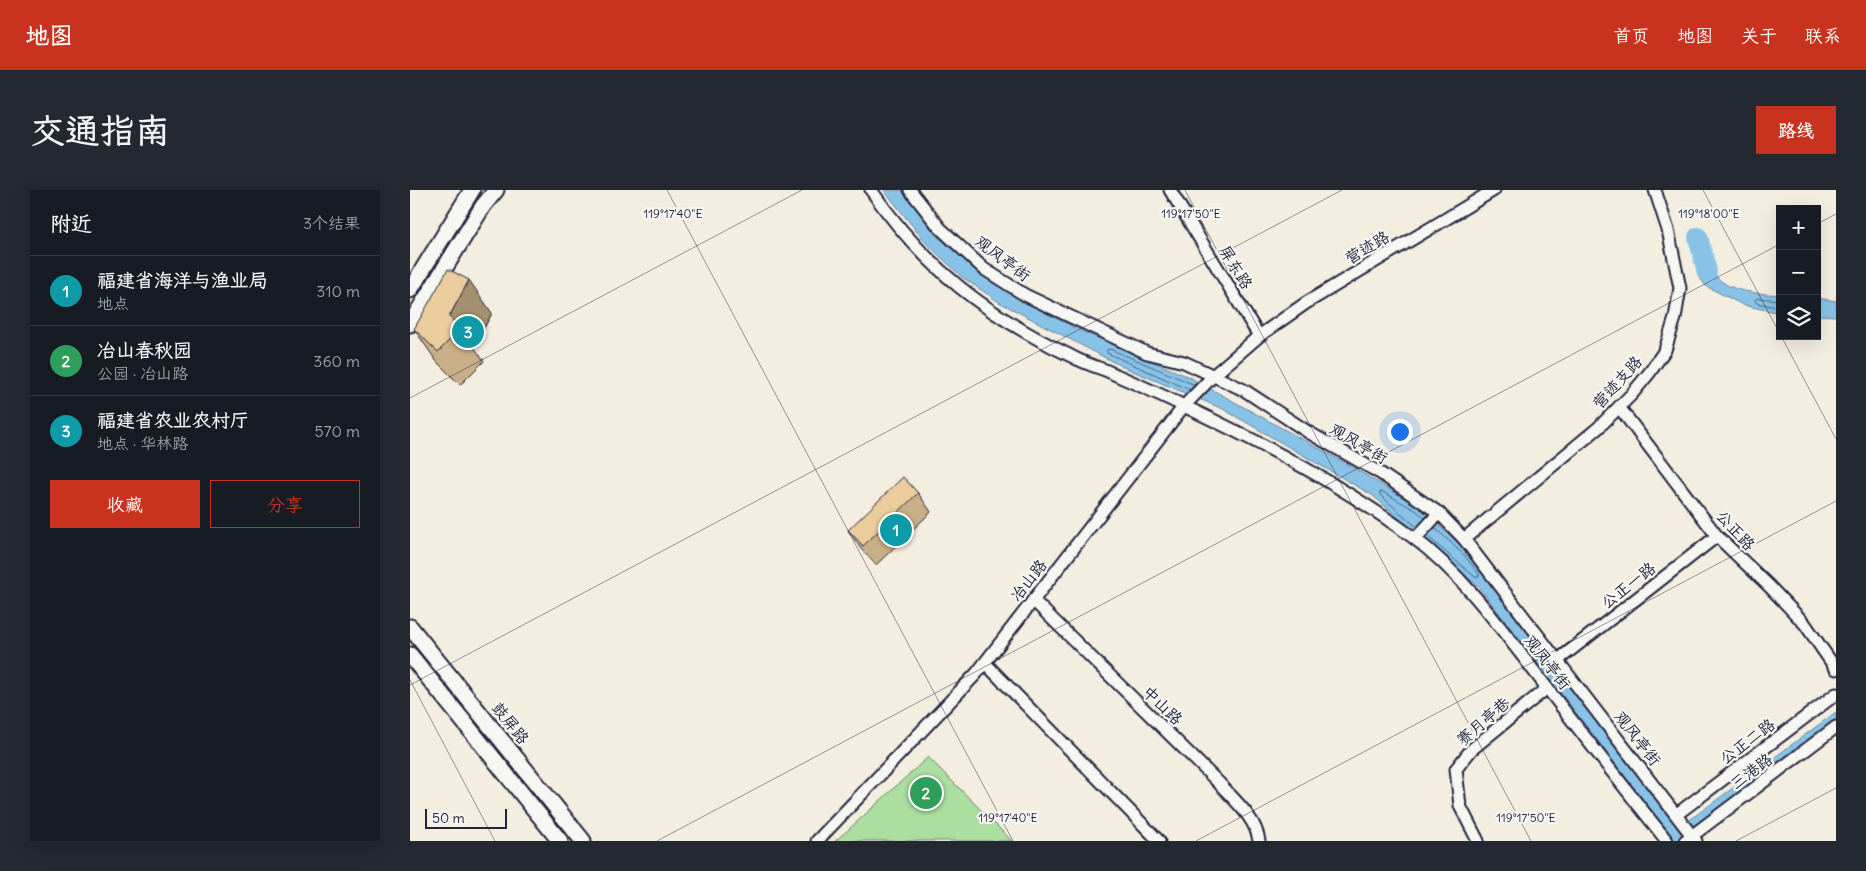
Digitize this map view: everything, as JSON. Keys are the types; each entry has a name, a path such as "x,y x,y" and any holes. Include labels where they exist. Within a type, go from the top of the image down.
{"main road":[{"path":"410,290 472,190"},
{"path":"410,324 462,239 496,190"},
{"path":"448,228 462,239"},
{"name":"鼓屏路","path":"410,627 583,841"},
{"path":"410,656 560,841"}],"street":[{"path":"871,190 912,244 942,274 966,293 1037,339 1074,358 1184,406"},
{"name":"观风亭街","path":"910,190 952,240 984,269 1025,296 1147,353 1184,362 1244,390 1308,432 1380,474 1439,512 1464,539 1677,814 1691,839"},
{"name":"屏东路","path":"1170,190 1260,336"},
{"name":"营迹路","path":"1260,336 1306,303 1494,190"},
{"name":"营迹支路","path":"1464,539 1598,428 1650,372 1665,350 1680,288 1668,230 1655,190"},
{"name":"冶山路","path":"817,841 970,681 1184,406 1214,375 1260,336"},
{"name":"观凤亭街","path":"1184,406 1250,438 1334,484 1416,539 1453,572 1504,632 1667,841"},
{"name":"公正路","path":"1619,407 1717,536 1769,586 1804,624 1836,669"},
{"path":"1416,539 1439,512"},
{"name":"公正一路","path":"1558,660 1717,536"},
{"name":"中山路","path":"1033,600 1220,783 1245,812 1258,833 1259,841"},
{"path":"984,663 1159,841"},
{"name":"赛月亭巷","path":"1478,841 1460,806 1456,769 1471,750 1547,688"},
{"name":"公正二路","path":"1677,814 1836,694"},
{"name":"三港路","path":"1691,839 1836,727"}],"green space":[{"path":"928,757 1012,841 835,841 848,830"}],"water":[{"path":"884,190 903,190 936,235 975,269 1025,302 1081,331 1189,377 1347,464 1420,508 1469,553 1680,827 1836,712 1836,724 1678,841 1675,841 1479,587 1372,495 1223,409 1121,366 999,302 962,277 926,243"},
{"path":"1708,245 1711,268 1716,276 1731,287 1751,292 1776,295 1776,312 1743,305 1706,286 1698,276 1695,248"},
{"path":"1821,299 1836,301 1836,316 1821,315"}],"building":[{"path":"448,269 469,280 449,317 461,328 438,352 414,329"},
{"path":"903,477 918,493 863,546 848,530"}],"waterway":[{"path":"1698,237 1707,272"}],"place":[{"name":"福建省农业农村厅","path":"468,332"},
{"name":"福建省海洋与渔业局","path":"896,530"},
{"name":"冶山春秋园","path":"926,793"}]}
